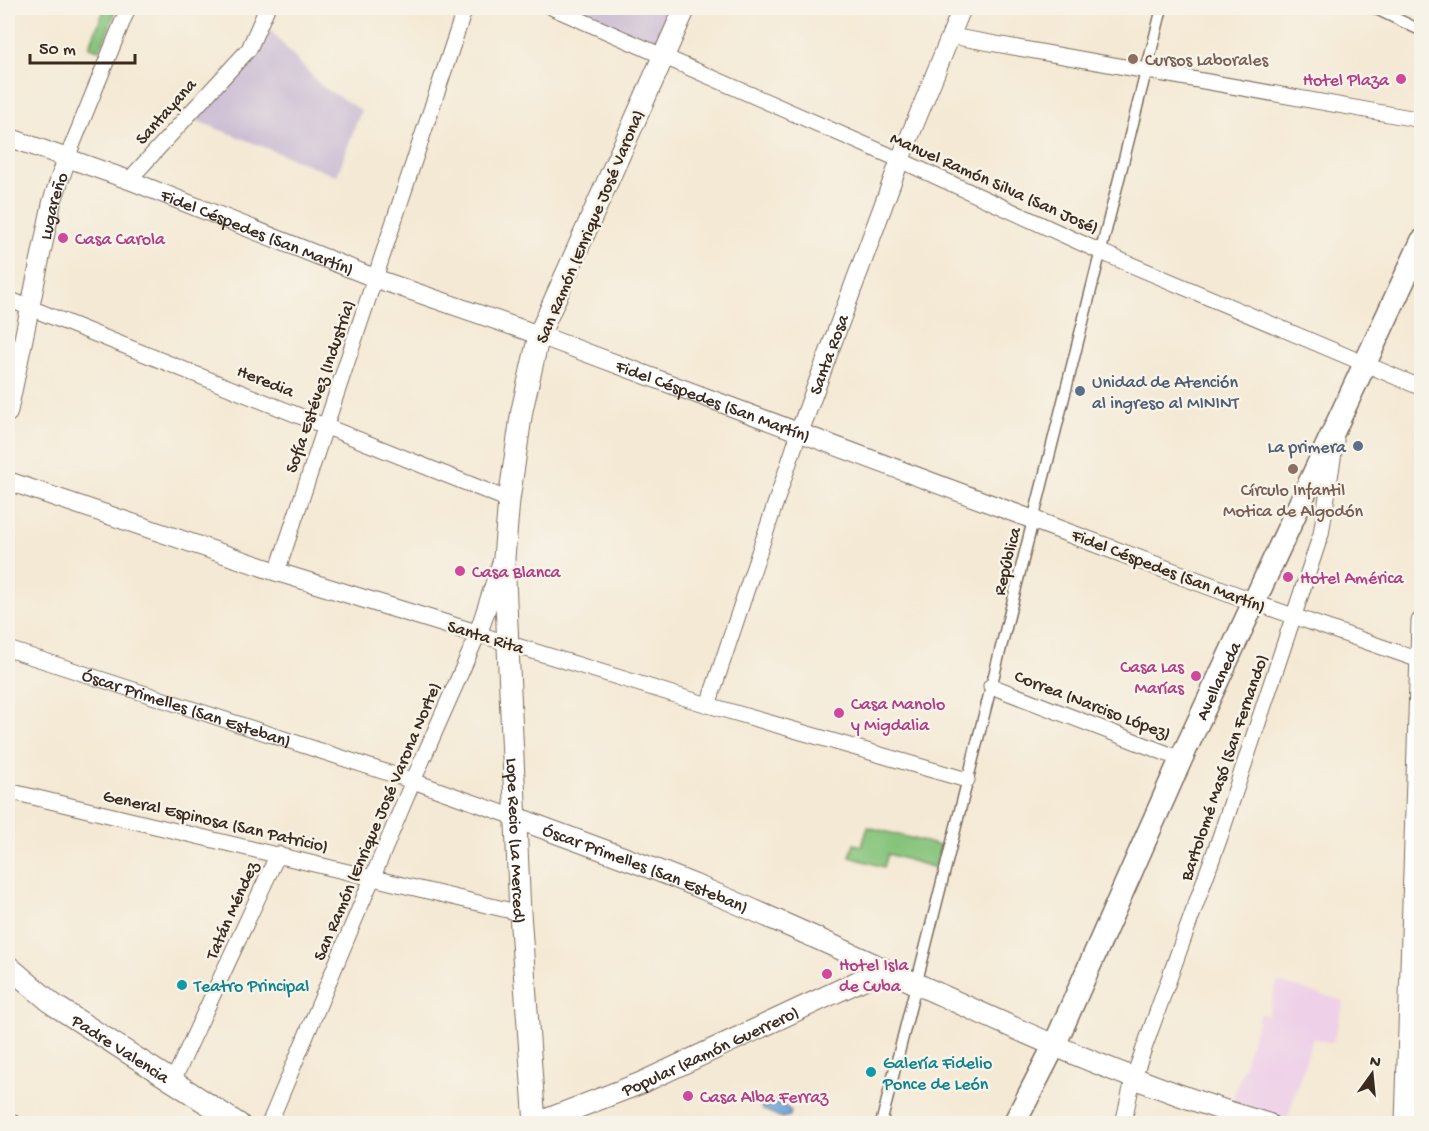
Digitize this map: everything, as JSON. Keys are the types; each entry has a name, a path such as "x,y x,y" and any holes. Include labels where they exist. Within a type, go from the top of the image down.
{"main road":[{"name":"San Ramón (Enrique José Varona)","path":"504,558 508,500 522,410 539,335 685,8"},
{"name":"Avellaneda","path":"1014,1124 1054,1046 1181,759 1422,241"},
{"name":"Lope Recio (La Merced)","path":"504,558 520,913 535,1124"},
{"path":"1406,1124 1422,622"},
{"name":"Óscar Primelles (San Esteban)","path":"517,818 699,886 914,985 1133,1079 1268,1124"},
{"name":"Padre Valencia","path":"8,966 54,1005 239,1124"},
{"name":"Popular (Ramón Guerrero)","path":"535,1124 641,1083 883,970"}],"street":[{"name":"Lugareño","path":"8,413 51,202 128,8"},
{"name":"Santayana","path":"129,180 249,49 267,8"},
{"name":"Sofía Estévez (Industria)","path":"278,572 465,8"},
{"name":"Manuel Ramón Silva (San José)","path":"553,8 900,160 1101,252 1364,366 1422,388"},
{"name":"Santa Rosa","path":"708,705 799,433 900,160 962,8"},
{"name":"República","path":"881,1124 914,985 1148,71 1162,8"},
{"path":"1374,8 1422,31"},
{"path":"951,36 1422,120"},
{"name":"Fidel Céspedes (San Martín)","path":"8,137 129,180 377,279 539,335 1253,602 1420,661"},
{"name":"Heredia","path":"8,299 508,500"},
{"name":"Bartolomé Masó (San Fernando)","path":"1123,1124 1133,1079 1220,837 1321,534 1339,418"},
{"name":"Santa Rita","path":"8,481 278,572 708,705 967,780"},
{"path":"478,634 504,558"},
{"name":"San Ramón (Enrique José Varona Norte)","path":"269,1124 413,781 478,634"},
{"name":"Óscar Primelles (San Esteban)","path":"8,650 413,781 517,818"},
{"name":"Correa (Narciso López)","path":"991,686 1181,759"},
{"name":"General Espinosa (San Patricio)","path":"8,791 520,913"},
{"name":"Tatán Méndez","path":"173,1081 278,854"},
{"path":"8,1119 15,1124"}],"shaded area":[{"path":"575,8 676,8 660,45"},
{"path":"270,30 321,86 361,110 337,176 195,120"},
{"path":"1277,982 1344,1001 1333,1043 1313,1038 1287,1120 1232,1103 1260,1014 1268,1016"}],"green space":[{"path":"105,8 117,8 100,50 89,47"},
{"path":"868,827 941,846 936,868 888,854 884,867 850,857 854,844 862,846"}],"water":[{"path":"767,1100 781,1103 791,1111 790,1116 782,1118 762,1109 761,1105"}],"place":[{"name":"Cursos Laborales","path":"1133,59"},
{"name":"Hotel Plaza","path":"1401,79"},
{"name":"Casa Carola","path":"63,238"},
{"name":"Unidad de Atención al ingreso al MININT","path":"1080,391"},
{"name":"La primera","path":"1358,446"},
{"name":"Círculo Infantil Motica de Algodón","path":"1293,469"},
{"name":"Casa Blanca","path":"460,571"},
{"name":"Hotel América","path":"1288,577"},
{"name":"Casa Las Marías","path":"1196,676"},
{"name":"Casa Manolo y Migdalia","path":"839,713"},
{"name":"Hotel Isla de Cuba","path":"827,974"},
{"name":"Teatro Principal","path":"182,985"},
{"name":"Galería Fidelio Ponce de León","path":"871,1072"},
{"name":"Casa Alba Ferraz","path":"688,1096"}]}
